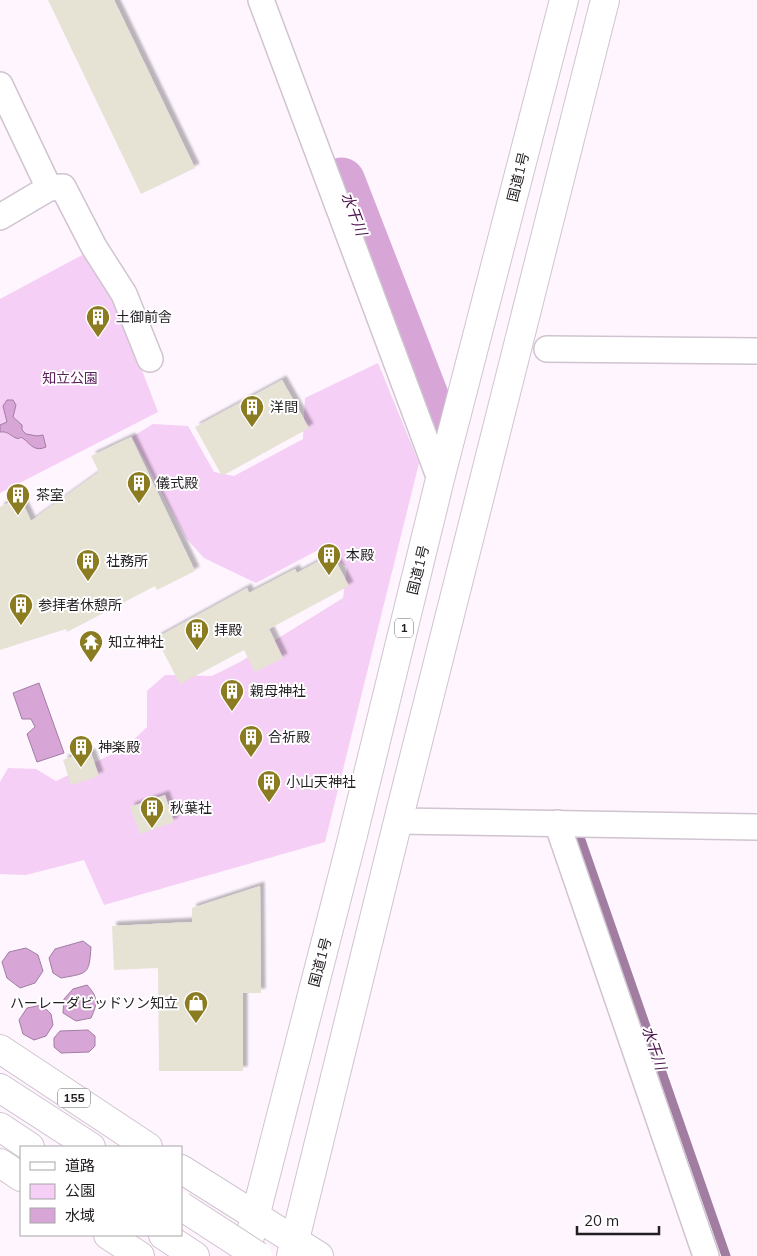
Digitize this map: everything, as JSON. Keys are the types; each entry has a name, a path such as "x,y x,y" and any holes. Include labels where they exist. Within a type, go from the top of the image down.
{"highway":[{"name":"国道1号","path":"245,1256 352,839 440,479 564,0"},
{"path":"292,1248 605,0"},
{"name":"155","path":"0,1049 146,1146"},
{"name":"155","path":"0,1088 89,1146"},
{"path":"0,1128 28,1146"},
{"path":"0,1163 20,1176"},
{"path":"182,1170 254,1216 292,1248 319,1256"},
{"path":"182,1207 258,1256"},
{"path":"110,1236 140,1256"},
{"path":"165,1236 195,1256"}],"street":[{"path":"261,0 440,479"},
{"path":"0,85 49,188"},
{"path":"0,217 49,188 63,187 94,247 124,294 150,359"},
{"path":"547,349 757,351"},
{"path":"398,821 757,827"},
{"path":"557,823 706,1256"}],"green space":[{"name":"知立公園","path":"86,253 115,300 158,412 0,493 0,299"},
{"path":"378,363 419,463 325,842 104,905 84,860 26,875 0,874 0,782 8,768 36,769 56,781 125,748 147,727 147,691 165,675 212,676 240,662 343,598 347,567 320,549 256,583 204,558 186,538 132,437 153,424 188,426 214,472 234,476 303,439 305,398"}],"water":[{"path":"7,400 13,400 16,405 13,417 22,425 22,430 26,434 43,435 46,447 39,449 20,437 16,438 7,433 0,432 0,425 7,422 3,406"},
{"path":"39,683 64,753 37,762 27,734 35,727 31,719 22,719 13,693"},
{"path":"83,941 91,947 88,968 77,975 61,978 53,973 49,958 55,949"},
{"path":"26,948 38,955 43,971 35,983 20,988 7,978 2,962 9,952"},
{"path":"87,985 95,997 95,1008 91,1018 76,1021 63,1013 64,999 73,989"},
{"path":"42,1005 51,1014 53,1025 46,1036 34,1040 23,1034 19,1020 27,1008"},
{"path":"88,1030 95,1036 95,1046 89,1052 61,1053 54,1047 54,1038 60,1031"}],"building":[{"path":"48,0 114,0 195,168 141,194"},
{"name":"洋間","path":"282,380 309,428 222,476 195,427"},
{"path":"131,437 195,571 157,590 155,586 67,632 66,629 0,650 0,507 20,497 31,521 99,472 91,456"},
{"path":"332,554 349,586 269,629 283,658 255,672 244,650 180,684 156,638 247,588 249,593 295,569 297,573"},
{"name":"神楽殿","path":"82,753 83,756 91,753 99,776 71,785 63,760"},
{"name":"秋葉社","path":"165,795 174,822 140,834 130,807"},
{"path":"260,886 261,993 243,993 243,1071 159,1071 158,968 114,970 112,926 192,922 192,908"}],"waterway":[{"name":"水干川","path":"341,182 436,427"},
{"name":"水干川","path":"581,840 726,1256"}],"place":[{"name":"土御前舎","path":"98,338"},
{"name":"洋間","path":"252,428"},
{"name":"儀式殿","path":"139,504"},
{"name":"茶室","path":"18,516"},
{"name":"本殿","path":"329,576"},
{"name":"社務所","path":"88,582"},
{"name":"参拝者休憩所","path":"21,626"},
{"name":"拝殿","path":"197,651"},
{"name":"知立神社","path":"91,663"},
{"name":"親母神社","path":"232,712"},
{"name":"合祈殿","path":"251,758"},
{"name":"神楽殿","path":"81,768"},
{"name":"小山天神社","path":"269,803"},
{"name":"秋葉社","path":"152,829"},
{"name":"ハーレーダビッドソン知立","path":"196,1024"}]}
